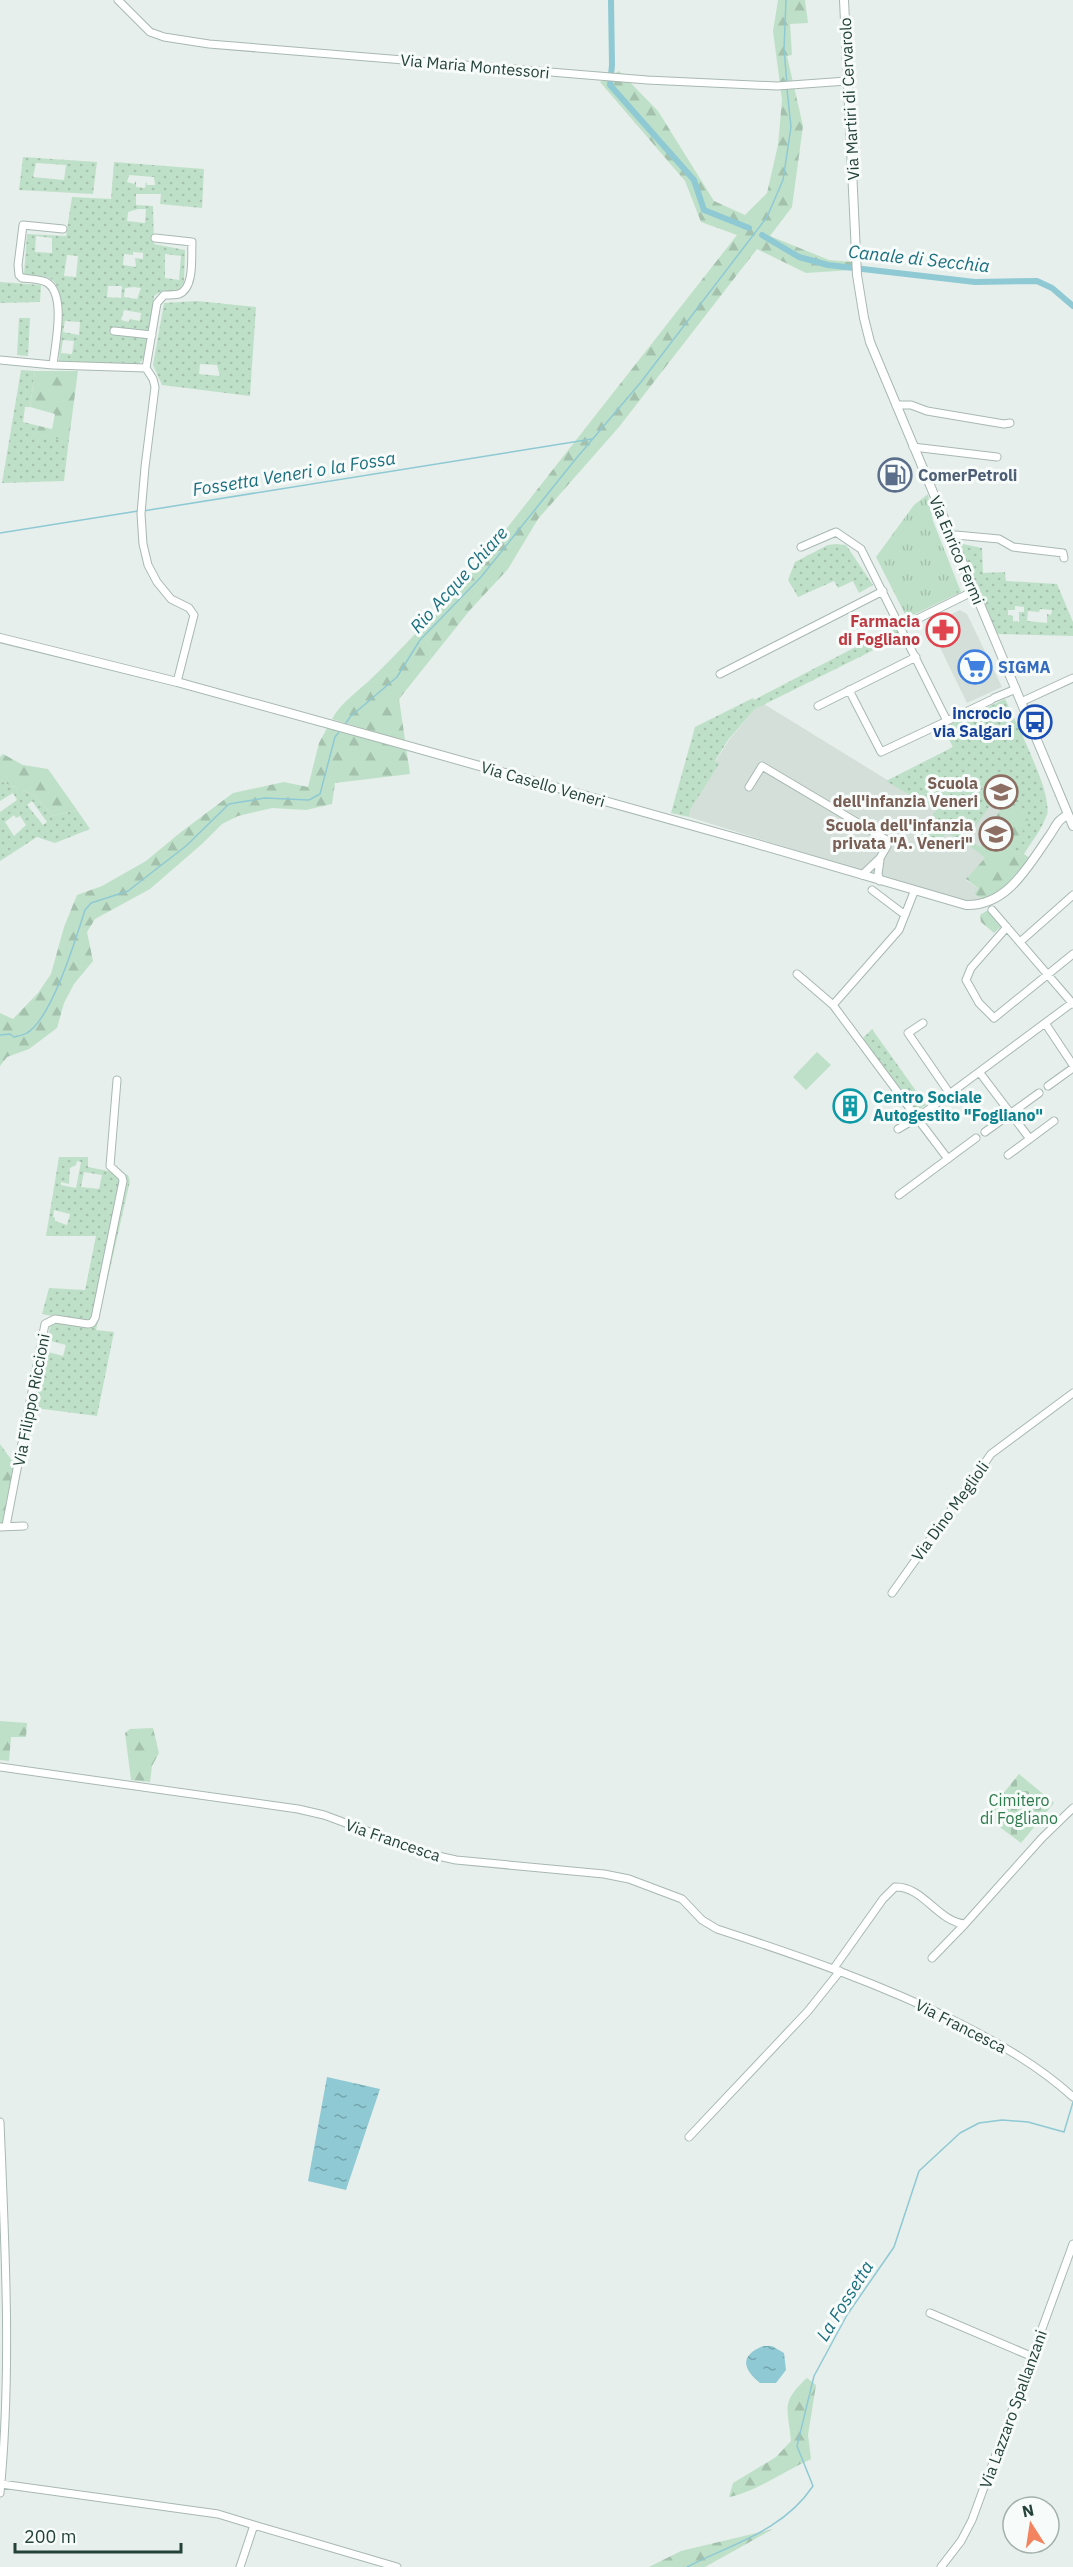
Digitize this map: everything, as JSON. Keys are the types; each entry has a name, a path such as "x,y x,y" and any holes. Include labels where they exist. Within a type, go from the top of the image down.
{"street":[{"name":"Via Maria Montessori","path":"118,0 150,32 198,43 611,77 781,86 848,81"},
{"name":"Via Martiri di Cervarolo","path":"844,0 854,198"},
{"name":"Via Enrico Fermi","path":"854,198 857,274 870,342 1071,821"},
{"path":"53,365 58,309 56,293 45,282 22,278 18,265 23,225 63,229"},
{"path":"155,238 192,242 189,282 181,293 164,295 158,299 146,368 155,387 141,514 143,544 148,565 157,582 171,599 189,608 194,615 177,682"},
{"path":"114,331 152,335"},
{"path":"0,360 53,365 146,368"},
{"path":"896,405 911,405 927,411 1004,424 1010,423"},
{"path":"913,447 997,457"},
{"path":"801,547 830,533 839,533 861,549 947,721"},
{"path":"952,537 956,535 999,539 1013,547 1063,553 1064,558"},
{"path":"720,674 883,591"},
{"path":"901,627 974,591"},
{"name":"Via Casello Veneri","path":"0,638 177,682 966,905 982,905 1004,894 1053,831 1071,821"},
{"path":"818,706 916,657"},
{"path":"1021,702 1073,678"},
{"path":"849,690 881,752 1016,689"},
{"path":"749,787 762,766 885,839 887,846 880,858 862,875"},
{"path":"880,858 878,874 880,881"},
{"path":"872,890 905,915"},
{"path":"833,1005 899,930 914,892"},
{"path":"1020,942 1073,895"},
{"path":"898,1129 980,1073 1072,1003 992,910"},
{"path":"1007,927 971,968 966,980 979,1003 994,1018 1073,954"},
{"path":"797,975 833,1005 948,1159"},
{"path":"923,1023 908,1034 950,1094"},
{"path":"1045,1023 1073,1066 1048,1086"},
{"path":"980,1073 1030,1139"},
{"name":"Via Filippo Riccioni","path":"24,1526 3,1526 45,1324 56,1319 88,1324 92,1323 95,1318 123,1181 122,1177 110,1166 117,1080"},
{"path":"985,1132 1039,1093"},
{"path":"1008,1155 1054,1121"},
{"path":"899,1195 976,1138"},
{"name":"Via Dino Meglioli","path":"892,1593 991,1454 1073,1393"},
{"name":"Via Francesca","path":"0,1767 298,1809 324,1815 429,1854 456,1860 604,1874 628,1880 682,1899 702,1920 717,1929 837,1969 883,1987 975,2032 1047,2074 1073,2097"},
{"path":"932,1958 1042,1838 1073,1808"},
{"path":"689,2137 814,2004 883,1899 895,1887 910,1890 951,1921 965,1924"},
{"path":"0,2122 4,2430 0,2493"},
{"name":"Via Lazzaro Spallanzani","path":"941,2567 954,2552 972,2520 1073,2244"},
{"path":"930,2313 1033,2357"},
{"path":"1,2484 218,2514 397,2567"},
{"path":"240,2567 254,2525"}],"shaded area":[{"path":"960,610 967,614 1002,687 967,703 929,625"},
{"path":"1005,699 1043,785 1048,813 1010,877 966,880 978,888 974,894 986,901 966,903 689,817 690,810 718,764 715,762 729,740 755,709 764,704 936,810 918,840 947,814"}],"green space":[{"path":"778,0 805,0 808,23 790,24 792,55 787,56 803,126 792,207 770,236 829,260 852,262 852,270 806,273 757,249 619,427 538,519 508,569 470,610 399,699 410,774 335,783 332,804 306,810 272,808 238,816 222,824 150,889 95,919 87,932 93,961 74,984 64,1003 57,1028 29,1049 7,1057 0,1066 0,1013 13,1019 38,993 51,974 64,927 77,895 102,886 146,861 233,793 284,782 308,787 319,743 327,728 382,742 381,734 332,719 346,701 456,593 737,235 701,222 685,181 600,82 619,71 658,111 714,201 745,215 767,193 778,145 782,100 773,31"},
{"path":"23,157 97,162 93,194 19,190","holes":["36,163 66,165 64,180 33,177"]},
{"path":"114,162 204,169 202,208 160,204 161,194 136,194 136,205 153,206 154,244 185,250 184,283 178,291 162,291 154,296 147,355 138,365 59,361 62,317 60,294 51,279 24,275 27,234 66,236 72,197 111,199","holes":["129,175 154,177 155,185 147,185 146,182 145,188 136,187 136,181 134,184 127,182","146,209 145,223 127,221 128,212","36,236 52,238 52,253 35,252","143,253 143,259 135,258 136,267 123,265 124,254","165,254 181,256 179,280 165,278","67,255 78,256 76,277 64,276","108,286 122,286 121,298 107,297","125,288 141,288 137,299 124,297","124,310 141,313 140,321 130,319 129,322 121,320","65,321 80,322 79,335 63,332","63,340 74,341 72,354 61,353"]},
{"path":"0,282 41,285 40,302 0,303"},
{"path":"197,301 256,307 250,396 162,385 153,365 164,303","holes":["200,364 217,365 220,376 199,374"]},
{"path":"19,318 30,318 28,356 17,355"},
{"path":"21,370 35,371 30,407 25,407 23,422 39,426 36,439 69,439 64,481 2,483"},
{"path":"35,371 78,371 69,439 35,439 39,426 52,429 55,414 30,407"},
{"path":"928,494 933,521 961,592 907,618 876,557 914,505"},
{"path":"958,543 982,548 983,573 1005,572 1006,581 1057,584 1073,622 1073,636 996,634","holes":["1015,606 1024,607 1024,612 1019,612 1019,622 1013,621 1013,616 1008,615 1008,610 1015,610","1040,609 1052,610 1051,615 1047,614 1047,623 1027,621 1028,611 1039,612"]},
{"path":"828,545 846,545 873,585 859,593 853,581 838,588 834,581 798,597 788,580 795,562"},
{"path":"896,626 902,636 755,709 728,740 715,761 719,764 690,810 689,817 671,813 695,727 753,698 754,700"},
{"path":"1005,699 1032,756 1044,789 1047,813 1037,834 1024,854 1016,853 1012,848 1009,797 1003,787 965,842 946,833 935,849 917,840 936,810 886,781 953,747 943,728"},
{"path":"3,754 23,765 48,769 77,810 53,816 34,795 0,781 0,757"},
{"path":"0,781 34,795 53,816 77,810 90,829 55,843 37,837 0,861 0,812 17,800 13,793 0,801","holes":["32,801 47,822 43,825 27,805","14,815 16,818 20,816 26,825 14,836 5,822"]},
{"path":"1009,797 1029,821 1012,848 1016,853 1030,858 1003,893 986,901 974,894 978,888 966,879 985,858 965,842 968,838 980,847 986,838 999,845 1010,830 995,818"},
{"path":"994,906 1007,921 994,933 981,922 980,915"},
{"path":"872,1029 926,1105 913,1113 860,1041"},
{"path":"817,1052 831,1065 806,1090 793,1077"},
{"path":"59,1157 88,1157 88,1167 128,1175 130,1181 96,1330 114,1332 97,1416 35,1408 52,1316 42,1314 49,1288 85,1290 96,1236 46,1236","holes":["77,1161 81,1162 76,1188 61,1185 61,1182 69,1184 70,1168 76,1165","84,1172 102,1175 99,1189 81,1187","54,1210 70,1214 67,1225 55,1221","51,1341 66,1345 63,1356 48,1352"]},
{"path":"0,1444 15,1465 5,1524 0,1524"},
{"path":"0,1721 27,1723 26,1737 11,1737 9,1761 0,1760"},
{"path":"153,1728 159,1753 152,1766 150,1782 131,1780 125,1733 130,1729"},
{"name":"Cimitero di Fogliano","path":"1019,1774 1054,1803 1021,1843 985,1816"},
{"path":"807,2378 816,2385 808,2435 811,2459 759,2486 729,2497 733,2483 776,2457 791,2441 789,2400 798,2386"},
{"path":"773,2529 705,2567 649,2567 681,2551"}],"water":[{"path":"327,2077 380,2089 346,2190 308,2181"},
{"path":"763,2346 772,2346 784,2353 786,2370 776,2383 760,2383 747,2368 747,2358"}],"waterway":[{"name":"Canale di Secchia","path":"611,0 610,85 694,180 704,210 749,228"},
{"name":"Rio Acque Chiare","path":"786,0 784,49 787,84"},
{"name":"Rio Acque Chiare","path":"344,726 350,717 397,677 420,640 481,577 641,382 767,217 783,180 791,127 787,89"},
{"name":"Canale di Secchia","path":"762,235 799,257 828,265 975,282 1037,281 1052,288 1073,306"},
{"name":"Fossetta Veneri o la Fossa","path":"143,511 592,439"},
{"name":"Fossetta Veneri o la Fossa","path":"0,533 138,511"},
{"name":"Rio Acque Chiare","path":"0,1035 10,1034 14,1037 23,1035 36,1025 54,995 85,910 91,903 128,891 186,846 229,804 265,798 309,800 320,794 335,737 339,732"},
{"name":"La Fossetta","path":"687,2567 756,2535 772,2525 801,2501 813,2486 797,2446 814,2376 847,2315 894,2247 919,2171 960,2133 979,2123 1002,2120 1028,2122 1064,2132 1073,2102"}],"place":[{"name":"ComerPetroli","path":"895,475"},
{"name":"Farmacia di Fogliano","path":"943,630"},
{"name":"SIGMA","path":"975,667"},
{"name":"incrocio via Salgari","path":"1035,722"},
{"name":"Scuola dell'infanzia Veneri","path":"1001,792"},
{"name":"Scuola dell'infanzia privata \"A. Veneri\"","path":"996,834"},
{"name":"Centro Sociale Autogestito \"Fogliano\"","path":"850,1106"}]}
